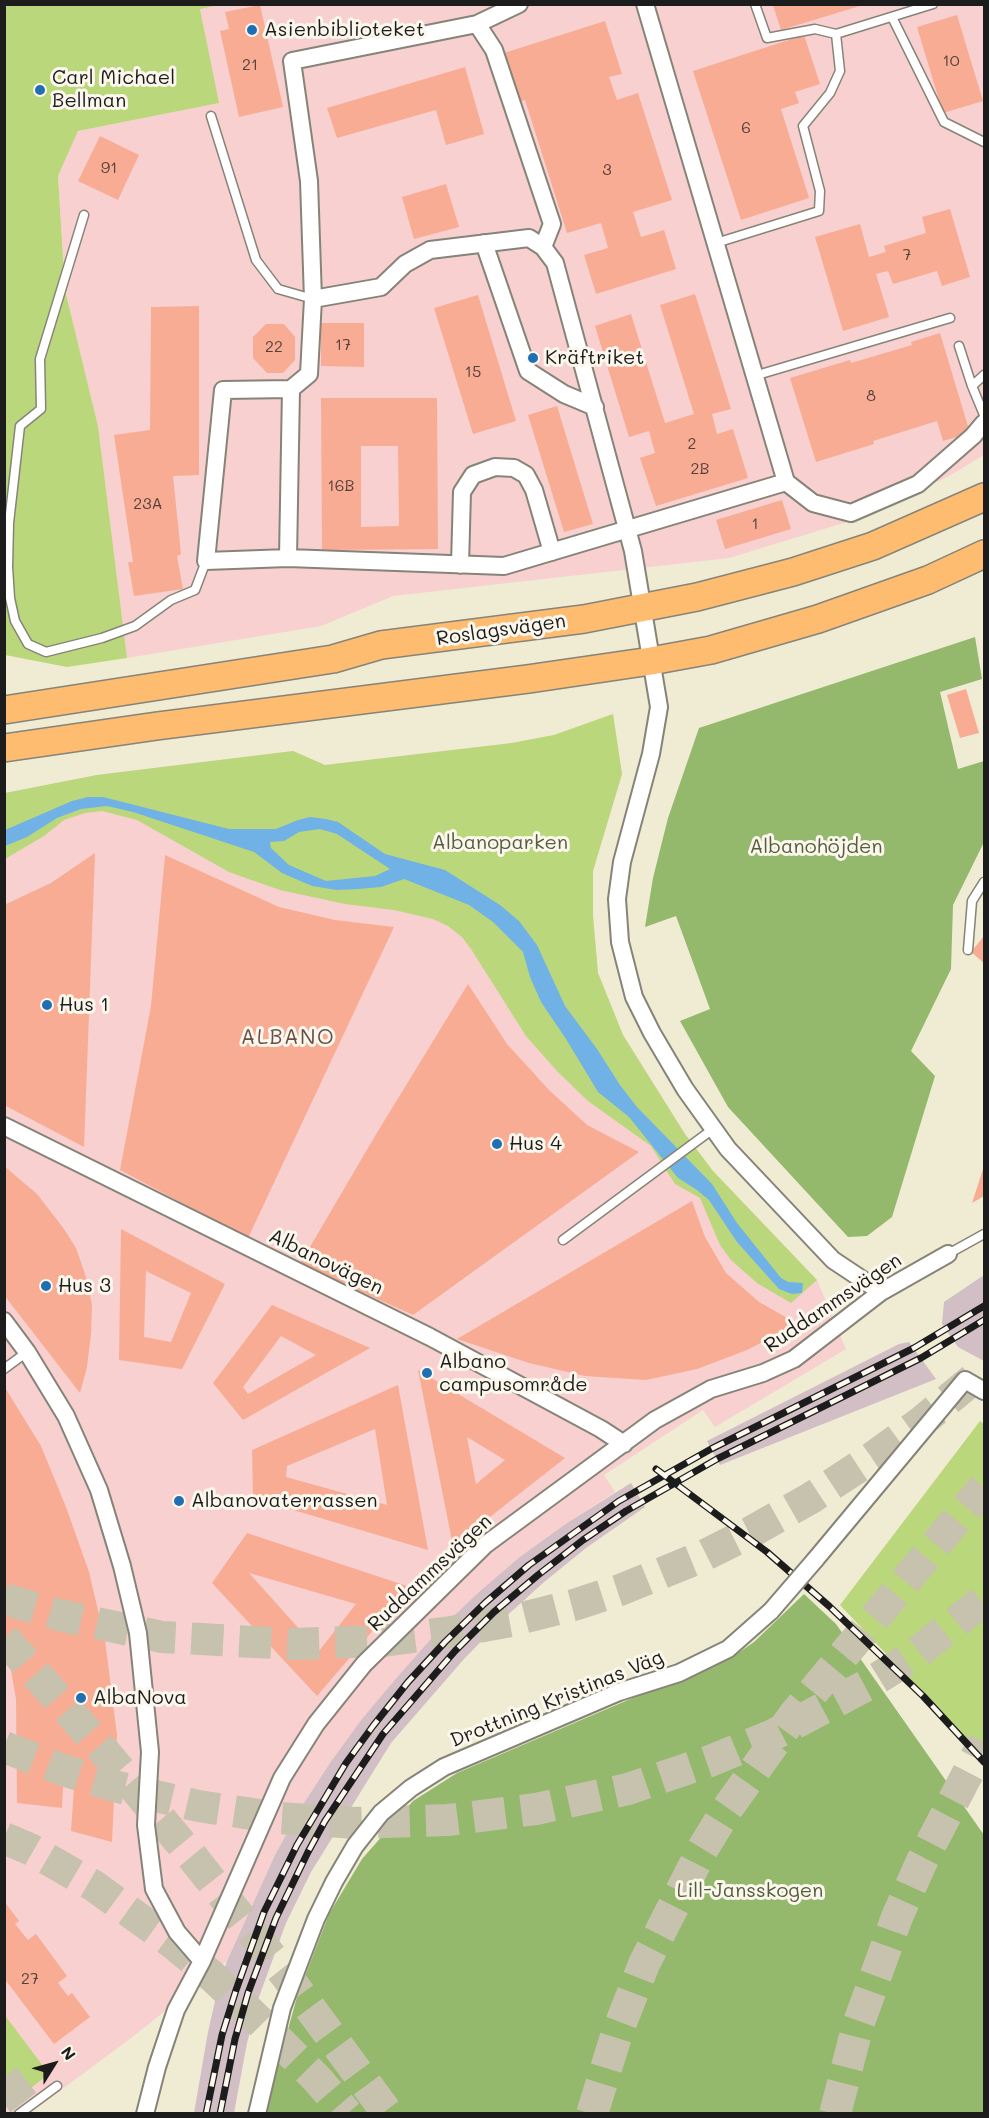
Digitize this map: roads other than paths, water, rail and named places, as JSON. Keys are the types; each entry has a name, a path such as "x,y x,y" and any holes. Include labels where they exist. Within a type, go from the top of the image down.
{"main road":[{"name":"Roslagsvägen","path":"4,710 333,658 381,645 584,619 697,597 793,572 873,546 984,497"},
{"path":"4,748 651,661 711,650 818,619 928,580 984,554"}],"street":[{"path":"519,4 497,10 477,24 292,61 309,182 312,299 309,374 291,389 223,390 206,561 288,558 504,566 786,482"},
{"path":"644,6 786,482 813,503 851,513 918,484 973,436 984,423"},
{"path":"477,24 494,50 552,224 543,247"},
{"path":"312,299 381,287 405,264 430,250 529,238 543,247 555,262 627,529 643,608 659,712 651,754 622,862 617,898 620,942 634,997 652,1034 685,1089 713,1129 750,1174 833,1260 881,1292"},
{"path":"484,243 528,371 564,394 594,407"},
{"path":"288,558 291,389"},
{"path":"460,565 462,492 473,475 495,467 514,468 526,476 534,490 552,552"},
{"name":"Albanovägen","path":"4,1126 430,1337 601,1429 624,1444"},
{"name":"Ruddammsvägen","path":"145,2114 157,2067 176,2010 202,1961 282,1778 316,1724 364,1664 485,1545 655,1420 711,1389 763,1373 794,1359 881,1292 948,1254"},
{"path":"4,1321 27,1352 66,1416 99,1490 122,1566 138,1633 150,1752 146,1825 154,1889 177,1932 202,1961"},
{"name":"Drottning Kristinas Väg","path":"257,2114 282,2008 316,1919 355,1846 381,1814 411,1788 444,1767 620,1692 679,1672 728,1649 771,1611 965,1380 984,1391"}],"lane":[{"path":"755,4 767,38 815,29 836,34 933,4"},
{"path":"892,17 944,122 984,142"},
{"path":"716,243 819,211 820,191 802,126 830,93 840,71 836,34"},
{"path":"212,116 256,260 278,289 312,299"},
{"path":"84,215 40,359 41,409 20,426 9,523 8,567 10,598 15,621 28,644 46,652 102,638 135,626 171,600 195,591 206,561"},
{"path":"754,376 950,318"},
{"path":"959,346 984,415"},
{"path":"972,386 984,375"},
{"path":"968,950 972,901 984,882"},
{"path":"563,1240 713,1129"},
{"name":"Ruddammsvägen","path":"948,1254 984,1234"},
{"path":"4,1369 27,1352"},
{"path":"19,2114 57,2086"}],"water":[{"path":"88,797 103,797 229,829 276,829 310,817 326,819 338,822 385,854 445,870 500,905 519,921 537,945 565,1006 637,1107 712,1184 737,1223 781,1278 788,1282 803,1283 802,1293 792,1294 779,1289 737,1242 709,1200 678,1178 629,1117 598,1092 541,1002 530,977 523,952 493,922 469,905 404,879 381,887 359,889 337,890 312,886 282,873 254,852 133,812 107,806 81,809 57,818 27,837 5,846 5,830 72,801","holes":["320,829 337,834 390,869 375,876 326,881 289,865 271,848 270,842 284,841 299,832"]}],"tunnel":[{"path":"4,1599 59,1615 162,1637 292,1644 382,1641 511,1621 620,1590 701,1557 751,1532 811,1498 872,1458 920,1423 984,1370"},
{"path":"592,2114 617,2033 644,1964 702,1850 727,1809 794,1715 984,1487"},
{"path":"4,1747 63,1770 118,1787 198,1806 279,1818 355,1823 448,1820 536,1809 628,1789 710,1761 773,1735 865,1686 913,1656 984,1600"},
{"path":"4,1638 103,1750 194,1859 285,1974 388,2114"},
{"path":"835,2114 858,2025 897,1917 922,1861 984,1742"},
{"path":"4,1838 32,1850 94,1886 174,1944 260,2022 317,2079 347,2114"},
{"path":"4,2077 32,2114"}],"railway":[{"path":"206,2114 222,2035 236,1990 264,1912 297,1845 346,1763 408,1682 445,1642 529,1565 619,1501 711,1449 914,1348 984,1306"},
{"path":"220,2114 235,2039 248,1993 276,1918 308,1852 325,1821 383,1734 455,1651 494,1612 538,1575 583,1540 626,1511 717,1459 921,1358 984,1320"},
{"path":"656,1469 767,1552 829,1606 923,1696 984,1762"}],"place":[{"name":"Asienbiblioteket","path":"252,30"},
{"name":"Carl Michael Bellman","path":"40,90"},
{"name":"Kräftriket","path":"533,358"},
{"name":"Hus 1","path":"47,1005"},
{"name":"Hus 4","path":"497,1144"},
{"name":"Hus 3","path":"46,1286"},
{"name":"Albano campusområde","path":"427,1373"},
{"name":"Albanovaterrassen","path":"179,1501"},
{"name":"AlbaNova","path":"81,1698"}],"district":[{"name":"ALBANO","path":"288,1038"}],"park label":[{"name":"Albanoparken","path":"500,843"},
{"name":"Albanohöjden","path":"816,847"},
{"name":"Lill-Jansskogen","path":"750,1891"}]}
